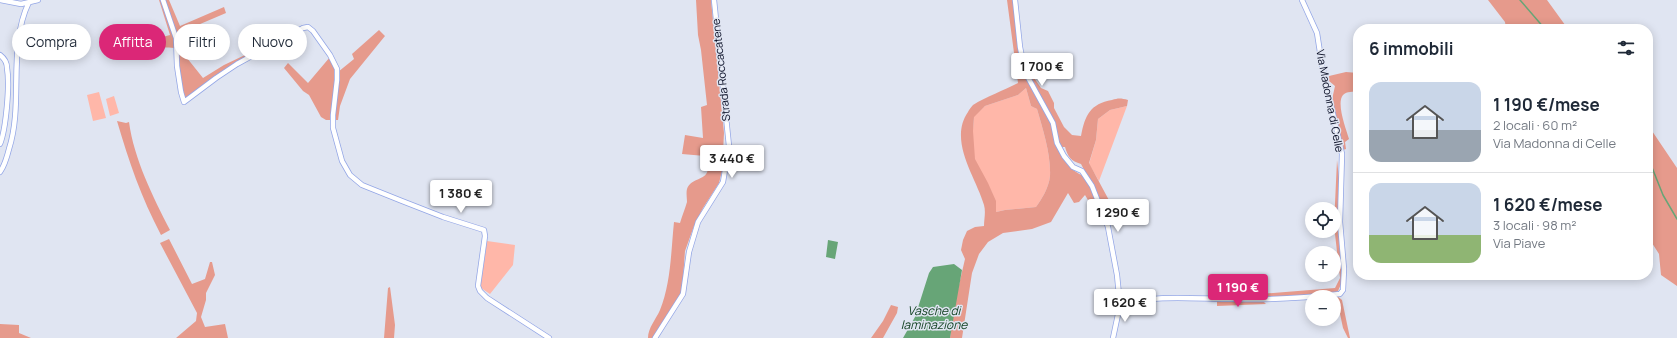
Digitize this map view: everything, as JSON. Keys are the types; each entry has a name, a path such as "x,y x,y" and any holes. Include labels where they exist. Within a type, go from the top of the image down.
{"street":[{"path":"0,0 21,4 38,0"},
{"path":"163,0 176,38 178,72 184,102 237,64 303,28 308,27 313,31 330,55 337,69 332,121 342,161 352,178 362,185 420,208 484,230 485,236 478,286 480,291 549,338"},
{"name":"Strada Roccacatene","path":"656,338 683,294 689,252 698,222 723,182 729,146 714,0"},
{"path":"1015,0 1020,47 1025,72 1053,123 1057,143 1072,167 1082,171 1092,186 1108,227 1117,276 1120,305 1113,338"},
{"name":"Via Madonna di Celle","path":"1120,305 1133,301 1158,299 1266,300 1340,294 1343,290 1344,269 1340,222 1342,154 1322,65 1317,33 1302,0"},
{"path":"0,172 4,166 13,137 17,105 18,37 24,11 29,2"},
{"path":"0,55 3,57 8,68 8,82 7,104 0,144"}],"shaded area":[{"path":"159,0 162,0 174,37 174,48 166,48 166,36 170,35"},
{"path":"165,0 169,0 179,24 174,24 174,28"},
{"path":"696,0 711,0 724,133 722,171 719,183 703,208 694,226 685,251 682,293 654,338 648,338 648,334 664,300 670,267 674,222 680,223 687,202 687,189 690,184 705,175 708,171 705,156 682,154 685,135 703,138 701,107 707,105 698,35"},
{"path":"1007,0 1013,0 1020,61 1024,76 1030,72 1041,88 1048,91 1054,103 1054,108 1064,127 1072,135 1081,136 1087,116 1098,104 1118,99 1128,100 1127,106 1110,110 1098,119 1096,140 1089,163 1111,204 1094,210 1085,195 1079,202 1074,203 1068,193 1051,222 1032,229 1003,233 988,242 979,254 972,273 962,338 950,338 955,302 965,259 961,250 963,240 967,231 975,227 984,226 985,216 984,205 962,147 961,135 963,123 968,111 973,105 1018,83","holes":["1026,88 1031,106 1037,109 1044,134 1048,151 1050,176 1045,193 1036,207 996,212 996,201 975,159 973,131 974,117 985,106 1018,95","1057,147 1065,147 1070,158 1081,164 1088,177 1077,173 1069,166"]},
{"path":"1488,0 1547,0 1564,24 1505,24"},
{"path":"224,7 226,13 200,24 185,24"},
{"path":"379,30 385,36 350,79 340,106 338,120 326,120 321,117 309,95 303,91 284,68 288,63 308,83 330,57 338,72 354,59 352,54"},
{"path":"238,58 238,60 242,60 228,68 185,99 178,60 189,60 203,78"},
{"path":"1346,72 1353,73 1353,92 1346,93 1341,99 1342,116 1349,139 1345,142 1346,149 1343,150 1332,103 1335,86 1329,81 1329,76"},
{"path":"1026,88 1031,106 1037,109 1044,134 1048,151 1050,176 1045,193 1036,207 996,212 991,191 978,167 974,156 974,116 985,106 1018,95"},
{"path":"99,92 106,118 93,121 87,95"},
{"path":"114,96 119,113 110,116 106,99"},
{"path":"1127,106 1099,181 1089,164 1096,140 1098,119 1110,110"},
{"path":"117,121 126,123 129,122 135,150 140,164 170,230 161,235 147,207 136,179"},
{"path":"1653,132 1677,168 1677,286 1661,275 1659,254 1653,245"},
{"path":"1337,160 1339,178 1338,202 1335,202"},
{"path":"1335,238 1339,238 1340,246 1336,246"},
{"path":"169,239 192,284 205,279 210,262 212,262 215,275 206,293 206,300 201,317 205,327 225,324 228,338 176,338 196,321 197,313 160,243"},
{"path":"487,241 515,245 513,265 490,294 481,288"},
{"path":"1341,267 1342,282 1338,290 1310,290 1335,288 1338,282 1341,282"},
{"path":"390,287 395,325 394,338 384,338 388,288"},
{"path":"1305,290 1305,295 1266,298 1216,298 1216,295 1259,294"},
{"path":"1341,299 1350,338 1348,338 1343,328 1341,318"},
{"path":"1217,301 1263,301 1266,304 1217,306"},
{"path":"891,305 898,307 897,313 883,338 871,338 883,321"},
{"path":"0,324 19,325 19,333 31,338 0,338"}],"water":[{"path":"828,240 838,242 835,259 826,257"},
{"name":"Vasche di laminazione","path":"954,264 962,270 950,338 903,338 915,317 929,273 933,267"}],"waterway":[{"path":"1520,0 1541,24"},
{"path":"1653,170 1663,195 1677,219"}]}
